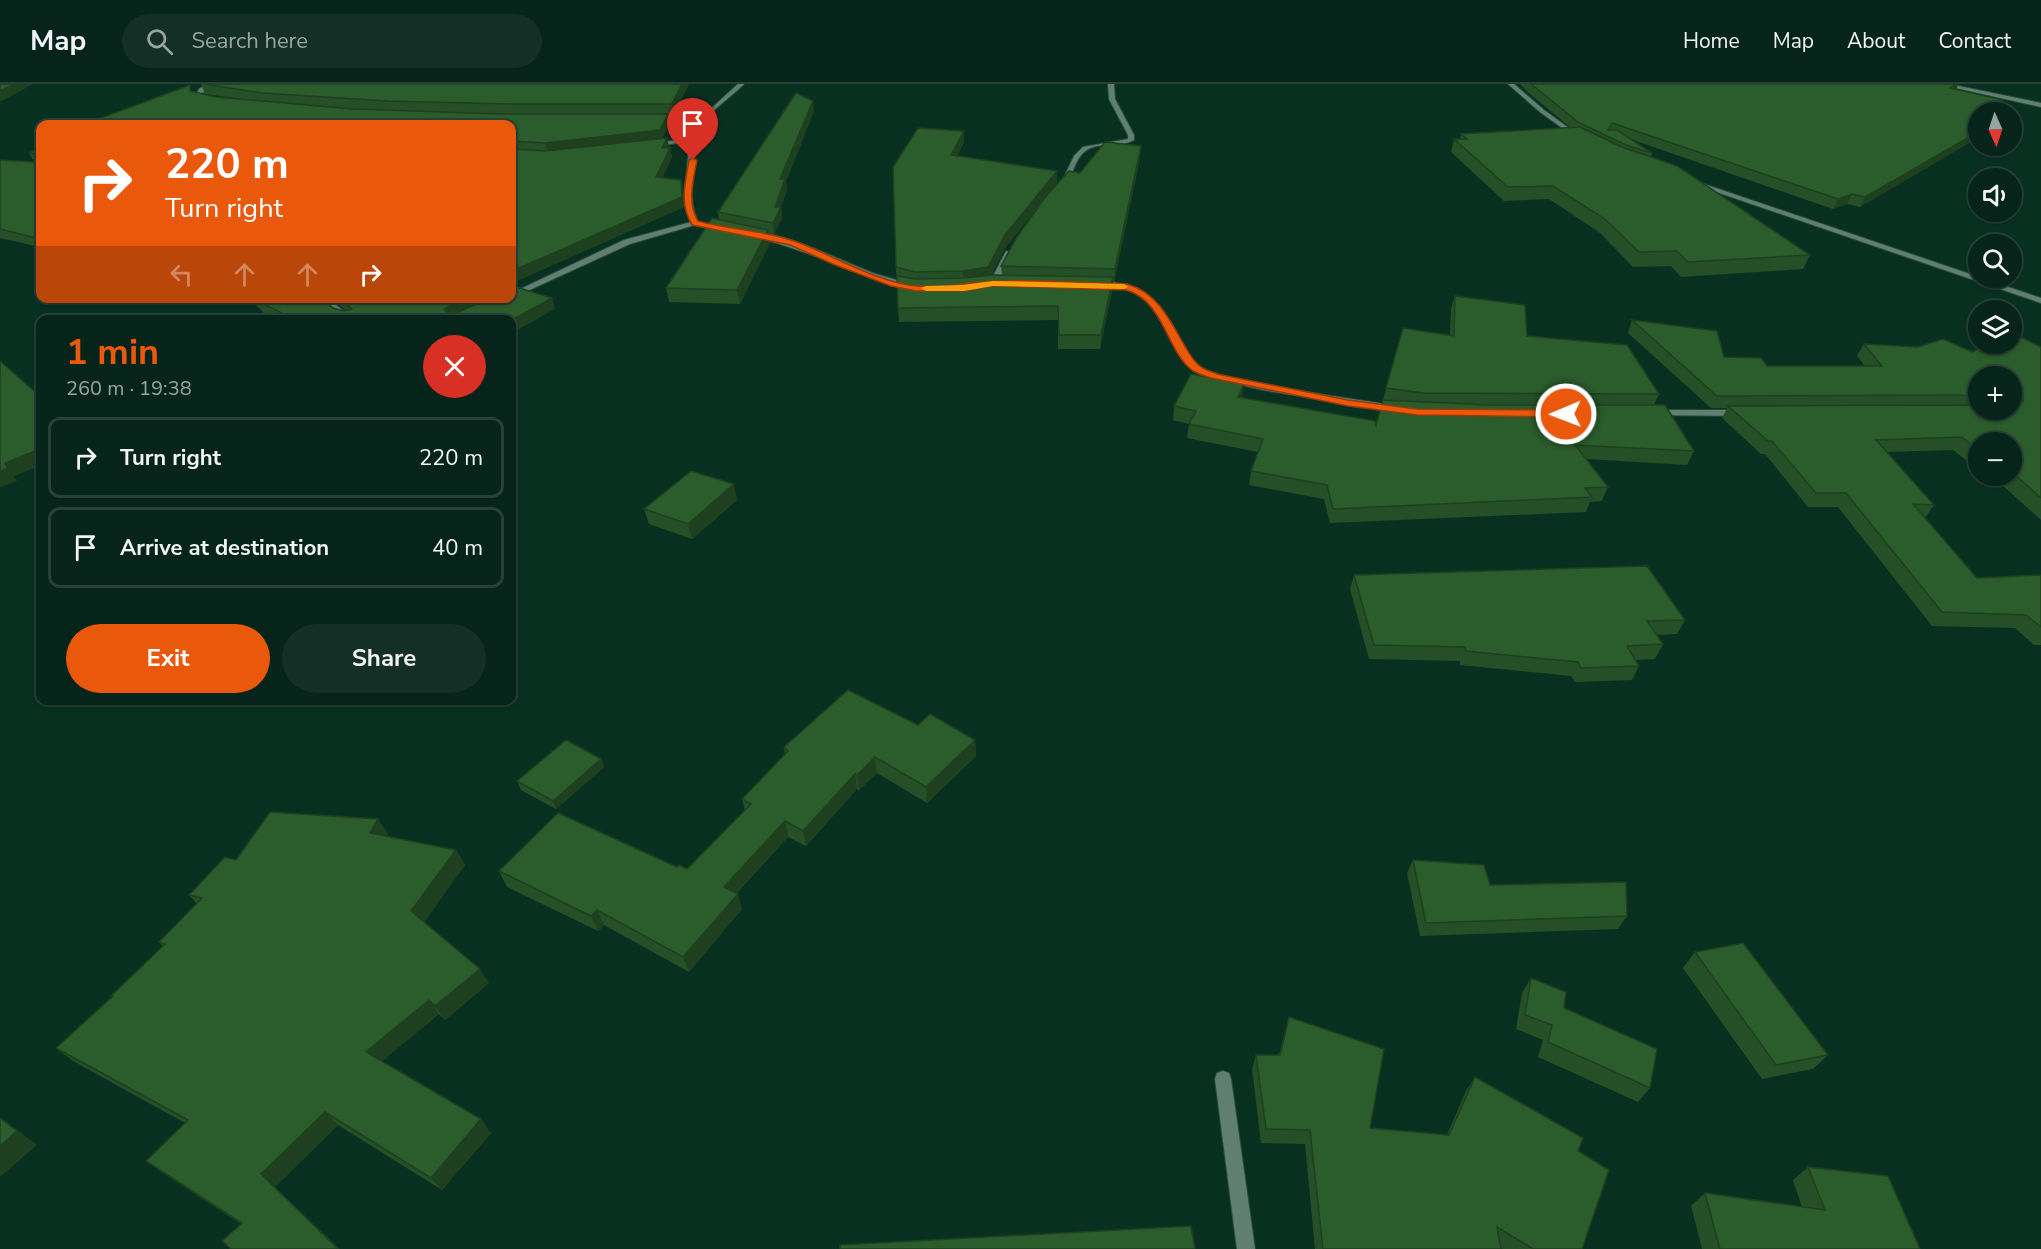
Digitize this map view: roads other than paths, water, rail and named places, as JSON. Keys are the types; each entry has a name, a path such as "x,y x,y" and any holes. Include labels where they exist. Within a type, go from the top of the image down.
{"street":[{"path":"211,84 201,90 197,96 215,100"},
{"path":"695,223 688,211 688,186 693,160 692,140 705,118 722,99 741,84"},
{"path":"1059,188 1067,179 1080,152 1089,147 1123,144 1131,140 1131,135 1112,99 1111,84"},
{"path":"1511,84 1564,128 1587,142"},
{"path":"1941,84 2041,105"},
{"path":"650,119 705,118"},
{"path":"647,144 692,140"},
{"path":"1693,182 2041,302"},
{"path":"516,294 627,242 695,223 727,230"},
{"path":"747,233 793,243 895,284 928,288"},
{"path":"1004,284 988,284 1011,249"},
{"path":"1088,285 1127,287 1139,291 1150,300 1167,323 1188,360 1197,369 1214,376 1348,403 1406,410"},
{"path":"327,303 343,315"},
{"path":"1646,413 1752,413"},
{"path":"1223,1079 1246,1249"}]}
